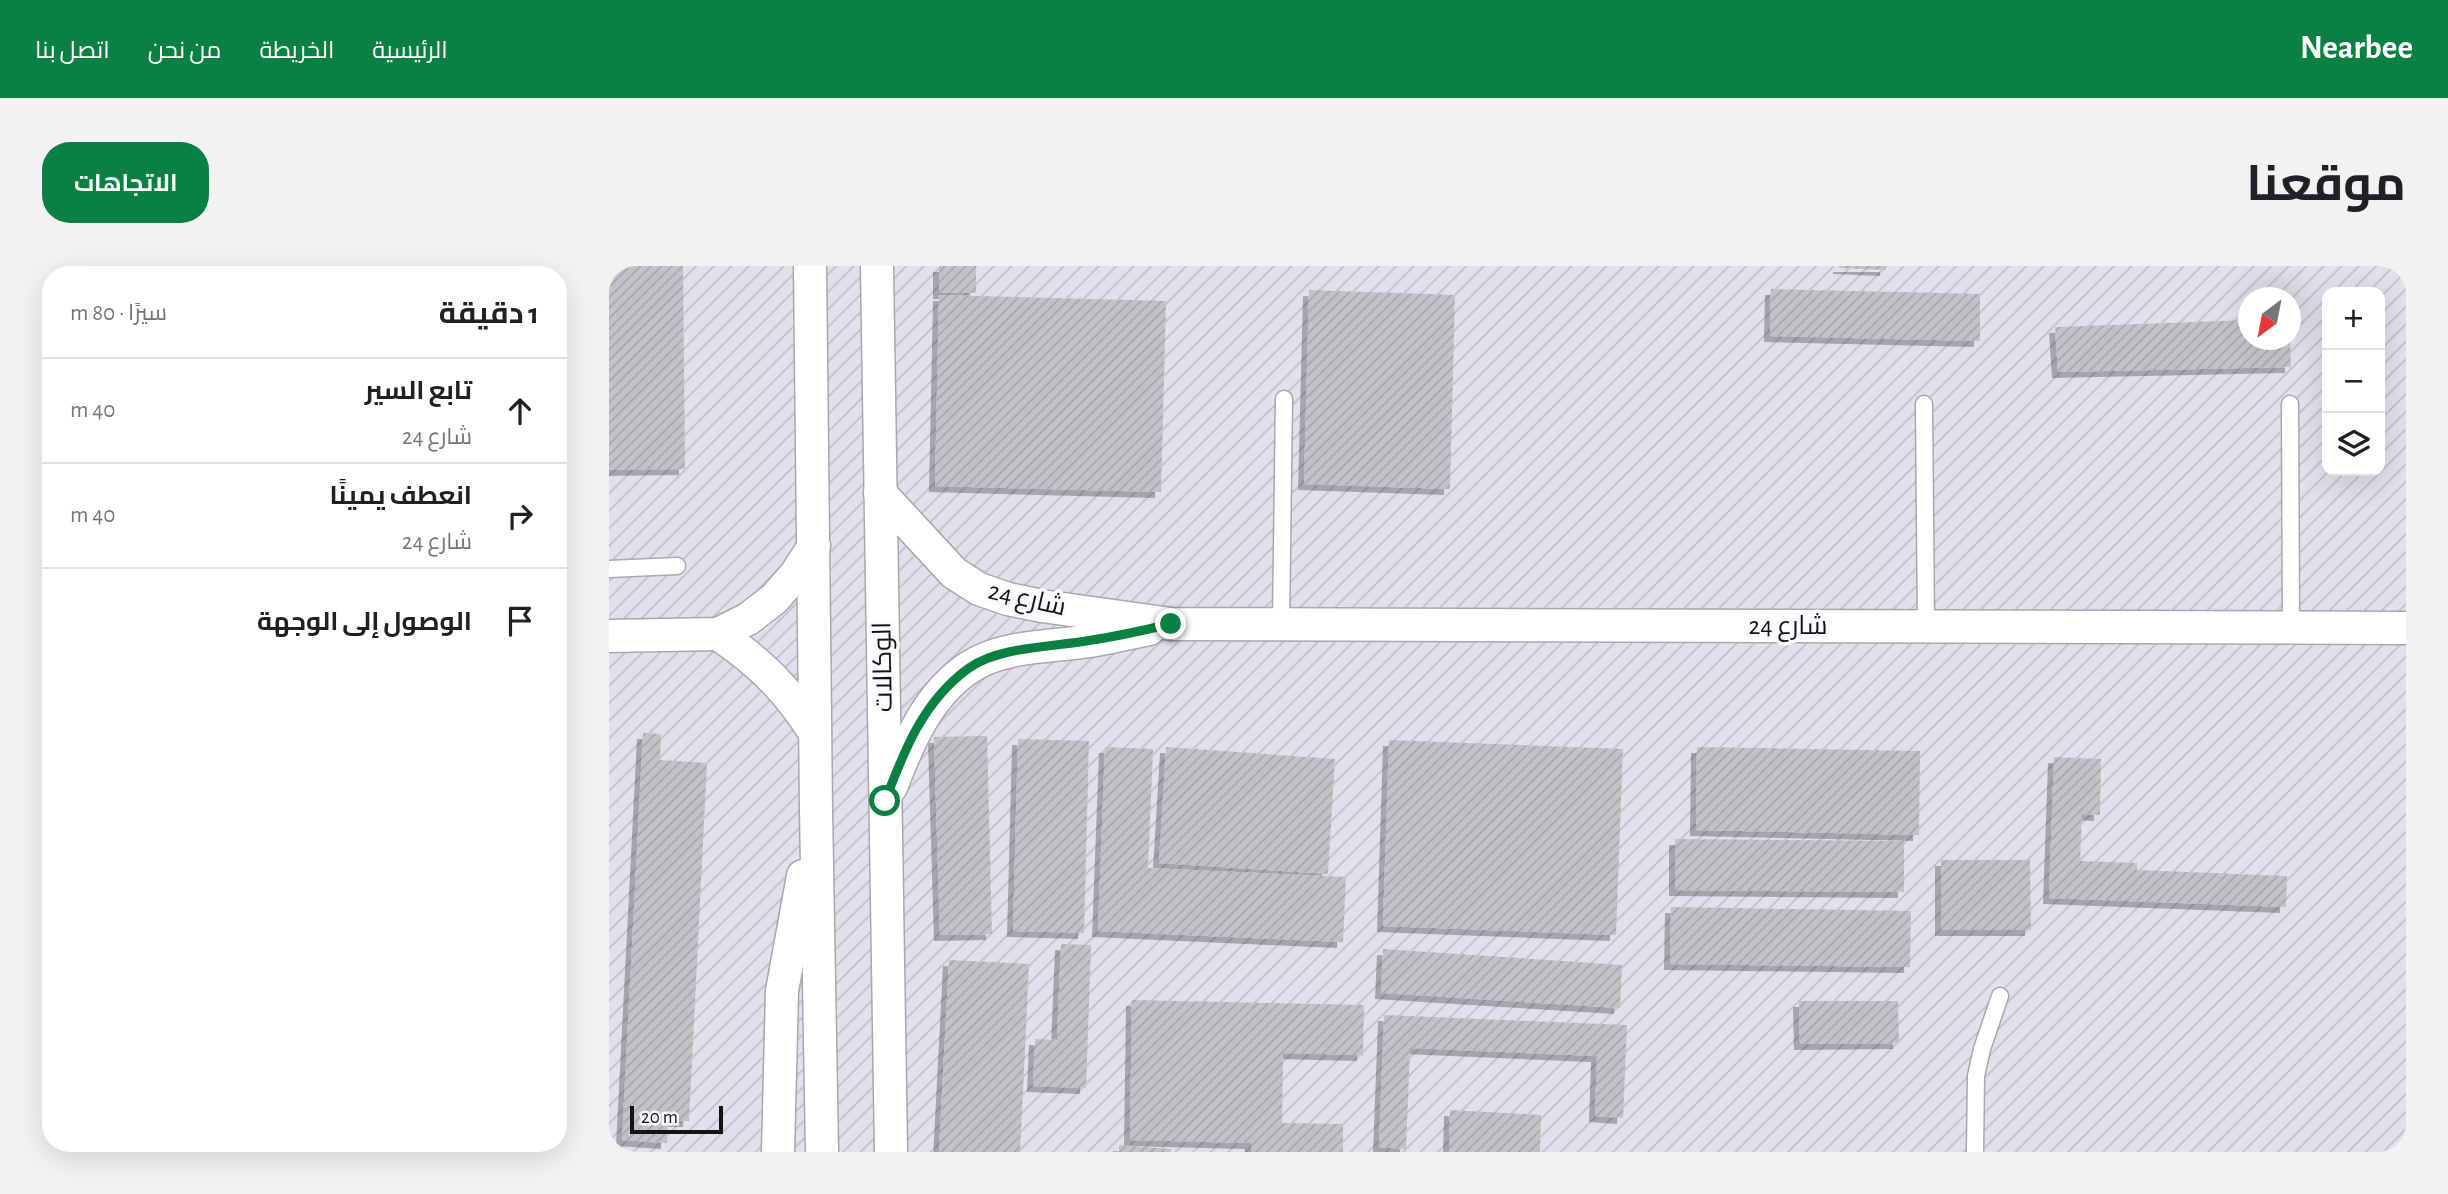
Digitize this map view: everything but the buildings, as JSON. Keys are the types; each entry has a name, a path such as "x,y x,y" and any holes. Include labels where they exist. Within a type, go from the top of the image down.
{"street":[{"path":"810,266 822,1152"},
{"name":"الوكالات","path":"877,266 885,801 894,1147"},
{"name":"شارع 24","path":"880,493 954,573 979,589 1042,606 1171,624 2406,628"},
{"path":"609,636 718,634 748,619 774,599 796,574 814,546"},
{"name":"شارع 24","path":"885,801 906,746 923,716 944,690 970,667 1002,654 1171,624"},
{"path":"718,634 748,654 773,677 796,704 815,733"},
{"path":"778,1152 782,991 816,810"}],"lane":[{"path":"1281,624 1284,399"},
{"path":"1924,404 1926,626"},
{"path":"2290,404 2291,627"},
{"path":"609,569 677,566"},
{"path":"1975,1152 1976,1076 2000,996"}],"shaded area":[{"path":"609,266 2406,266 2406,1152 609,1152"}],"route":[{"path":"885,801 906,746 923,716 944,690 970,667 1002,654 1171,624"}]}
